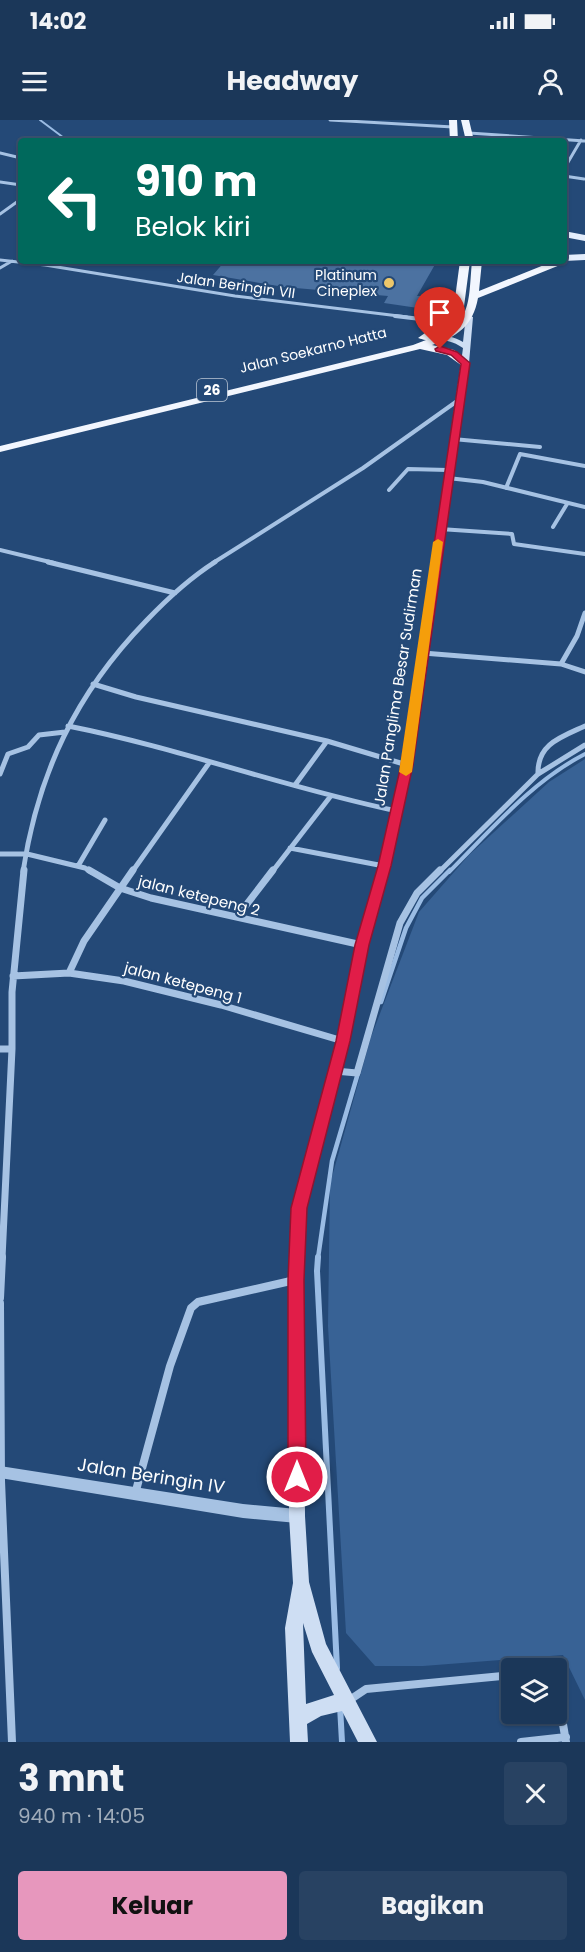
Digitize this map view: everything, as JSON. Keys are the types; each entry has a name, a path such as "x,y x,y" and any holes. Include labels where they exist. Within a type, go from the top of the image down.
{"highway":[{"path":"465,120 469,137"},
{"path":"461,322 474,297 471,264"},
{"path":"461,322 471,264"},
{"path":"474,297 553,264"},
{"name":"26","path":"420,343 447,337 461,322"},
{"name":"26","path":"420,343 461,322"},
{"path":"420,343 454,354 465,363"},
{"name":"Jalan Soekarno Hatta","path":"0,449 420,343"},
{"name":"Jalan Soekarno Hatta","path":"0,441 240,387"}],"main road":[{"path":"567,235 585,238"},
{"path":"567,259 585,257"},
{"path":"461,322 466,347"},
{"name":"Jalan Panglima Besar Sudirman","path":"368,1742 318,1646 301,1582 297,1516 296,1280 299,1208 343,1041 362,945 398,811 407,765 465,363 466,347 461,322"},
{"path":"447,337 466,347"},
{"name":"Jalan Panglima Besar Sudirman","path":"299,1742 294,1628 301,1582"},
{"path":"297,1720 313,1710 332,1703 347,1702"}],"street":[{"path":"330,120 453,124"},
{"path":"469,137 554,138"},
{"path":"567,139 583,140 567,164"},
{"path":"0,153 18,157"},
{"path":"567,176 584,179"},
{"path":"0,182 18,185"},
{"path":"0,214 18,201"},
{"name":"Jalan Beringin VII","path":"0,260 18,262"},
{"path":"0,268 12,261"},
{"name":"Jalan Beringin VII","path":"31,264 206,292 461,322"},
{"path":"12,1742 1,1472 0,1301 12,1049 10,1015 19,906 27,854 46,774 67,729 93,684 116,654 175,593 204,569 363,468 460,399"},
{"path":"453,439 540,447"},
{"path":"506,488 520,454 585,466"},
{"path":"389,490 405,470 448,474 585,507"},
{"path":"553,527 567,504"},
{"path":"440,529 512,534 514,544 584,552"},
{"path":"0,550 175,593"},
{"path":"561,664 577,636 585,613"},
{"path":"577,636 585,638"},
{"path":"423,653 561,664 585,672"},
{"path":"93,684 136,697 327,741 407,765"},
{"path":"538,774 539,755 544,749 585,726"},
{"path":"0,774 8,754 26,748 34,736 67,729 139,741 330,797 398,811"},
{"path":"295,785 327,741"},
{"path":"335,1071 357,1073 400,923 417,892 538,774 585,745"},
{"path":"69,973 84,941 209,763"},
{"path":"237,917 330,797"},
{"path":"78,866 105,819"},
{"path":"290,848 384,866"},
{"name":"jalan ketepeng 2","path":"0,854 27,854 78,866 120,888 151,898 362,945"},
{"name":"jalan ketepeng 1","path":"13,976 69,973 95,975 172,992 343,1041"},
{"path":"0,1049 12,1049"},
{"path":"135,1494 170,1366 191,1308 198,1302 296,1280"},
{"name":"Jalan Beringin IV","path":"1,1472 243,1511 297,1516"},
{"path":"347,1702 366,1689 501,1676"},
{"path":"521,1742 566,1740 563,1724"}],"shaded area":[{"path":"585,759 585,1700 567,1663 567,1658 563,1655 501,1658 501,1660 423,1666 375,1666 346,1633 328,1326 330,1184 371,1037 419,912 469,855 549,782"}],"building":[{"path":"222,264 435,264 417,296 425,296 418,308 384,303 388,296 284,287 213,275"}],"waterway":[{"path":"40,120 64,138"},
{"path":"449,872 530,792 547,778 585,754"},
{"path":"381,1002 406,928 422,898 450,870"},
{"path":"318,1258 332,1161 358,1073"},
{"path":"318,1257 337,1668"},
{"path":"340,1706 342,1742"}],"slow traffic":[{"path":"406,772 438,542"}],"place":[{"name":"Platinum Cineplex","path":"389,283"}],"route":[{"path":"297,1477 296,1280 299,1208 343,1041 362,945 398,811 407,765 465,363 454,354 440,349"}]}
